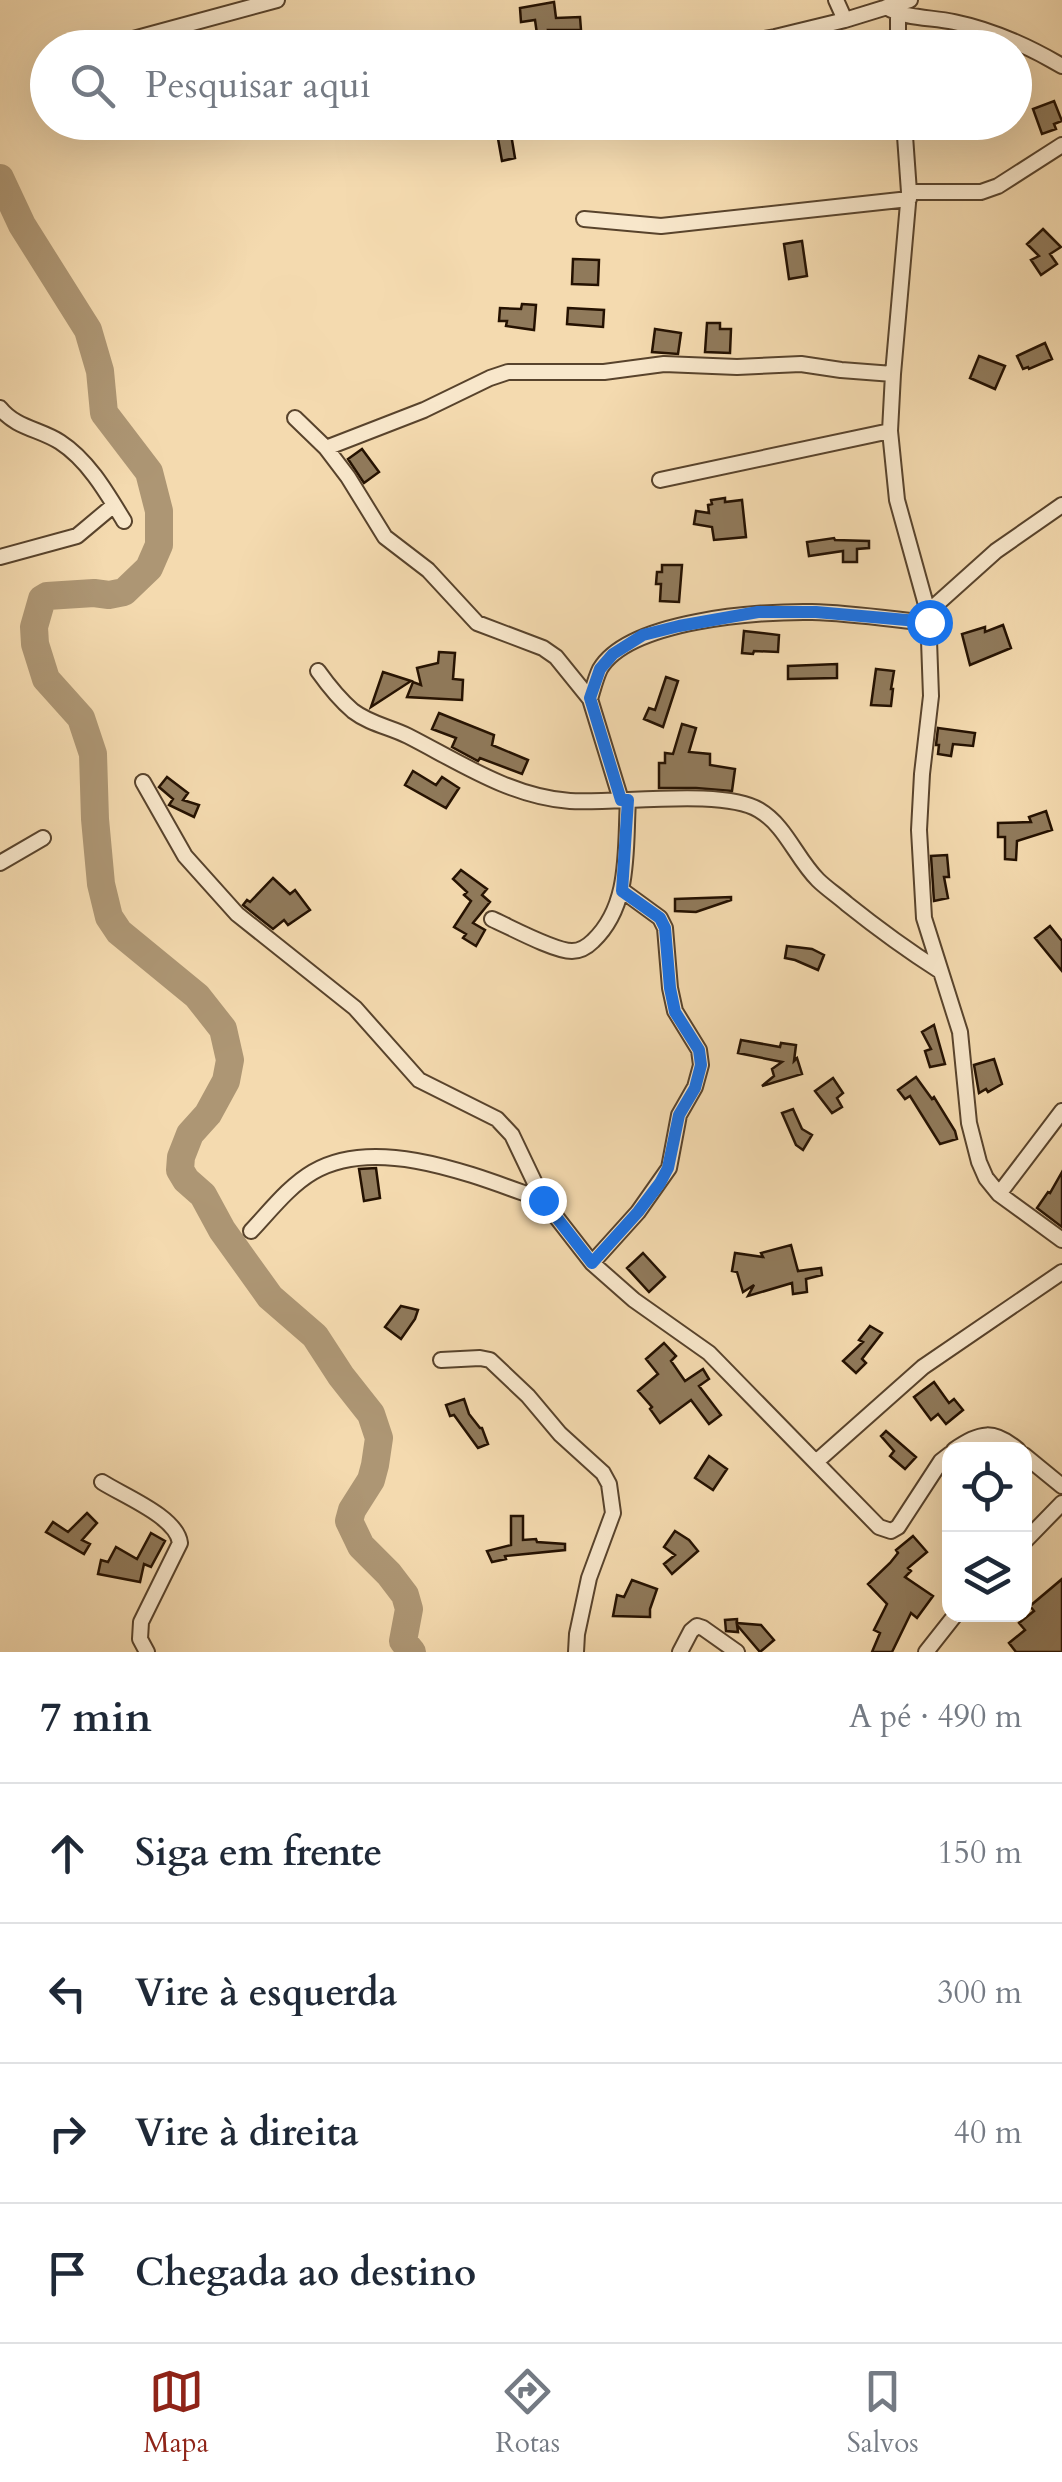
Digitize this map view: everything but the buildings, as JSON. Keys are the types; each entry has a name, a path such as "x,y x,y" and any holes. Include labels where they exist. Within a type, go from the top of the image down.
{"street":[{"path":"836,0 844,20"},
{"path":"804,30 892,10 910,0"},
{"path":"165,30 270,1"},
{"path":"892,10 895,30"},
{"path":"892,10 983,30"},
{"path":"1032,48 1062,66"},
{"path":"905,140 909,195 890,432 897,500 929,617 931,696 919,830 924,918 960,1032 969,1122 978,1162 999,1194 1062,1240"},
{"path":"584,219 661,226 909,195 980,192 998,186 1062,145"},
{"path":"326,448 508,372 604,372 664,364 800,364 892,374"},
{"path":"0,408 9,419 59,441 82,460 124,520"},
{"path":"295,418 326,448 348,477 385,538 428,570 478,623 544,648 556,657 590,698 624,800 622,891 604,931 575,952 492,920"},
{"path":"660,480 890,432"},
{"path":"590,698 600,669 613,654 643,635 679,626 758,612 929,617 996,551 1062,504"},
{"path":"0,557 77,536 114,505"},
{"path":"318,671 333,691 372,723 405,734 520,791 568,801 702,799 757,808 778,825 817,879 896,944 940,971"},
{"path":"144,782 185,856 237,914 355,1008 419,1080 506,1126 543,1200 592,1263 634,1300 709,1354 879,1527 898,1527 942,1460"},
{"path":"0,864 43,838"},
{"path":"592,1263 660,1183 668,1168 679,1115 695,1088 701,1065 699,1050 675,1012 665,928 660,918 622,891"},
{"path":"999,1194 1062,1111"},
{"path":"251,1230 310,1174 339,1160 373,1156 442,1165 543,1200"},
{"path":"816,1462 923,1367 1062,1272"},
{"path":"440,1360 490,1360 603,1473 609,1484 613,1513 589,1578 576,1652"},
{"path":"968,1442 989,1434 1000,1435 1008,1442"},
{"path":"1032,1462 1062,1486"},
{"path":"102,1482 170,1522 179,1534 180,1543 141,1622 140,1639 146,1652"},
{"path":"1032,1534 1062,1503"},
{"path":"926,1652 950,1622"},
{"path":"680,1652 697,1626 737,1652"}],"waterway":[{"path":"0,178 22,225 88,330 100,371 104,413 149,472 159,511 159,545 149,568 124,592 47,596 42,599 34,627 46,679 81,718 93,754 101,884 109,917 119,932 197,996 223,1029 230,1060 226,1081 208,1114 190,1134 180,1170 203,1195 222,1230 270,1297 315,1336 371,1414 379,1438 375,1465 349,1521 361,1546 405,1595 409,1609 403,1641 412,1652"}],"route":[{"path":"543,1200 592,1263 660,1183 673,1154 679,1115 695,1088 701,1065 699,1050 675,1012 665,928 660,918 622,891 628,800 621,800 590,698 600,669 613,654 643,635 758,612 816,612 929,622"}]}
